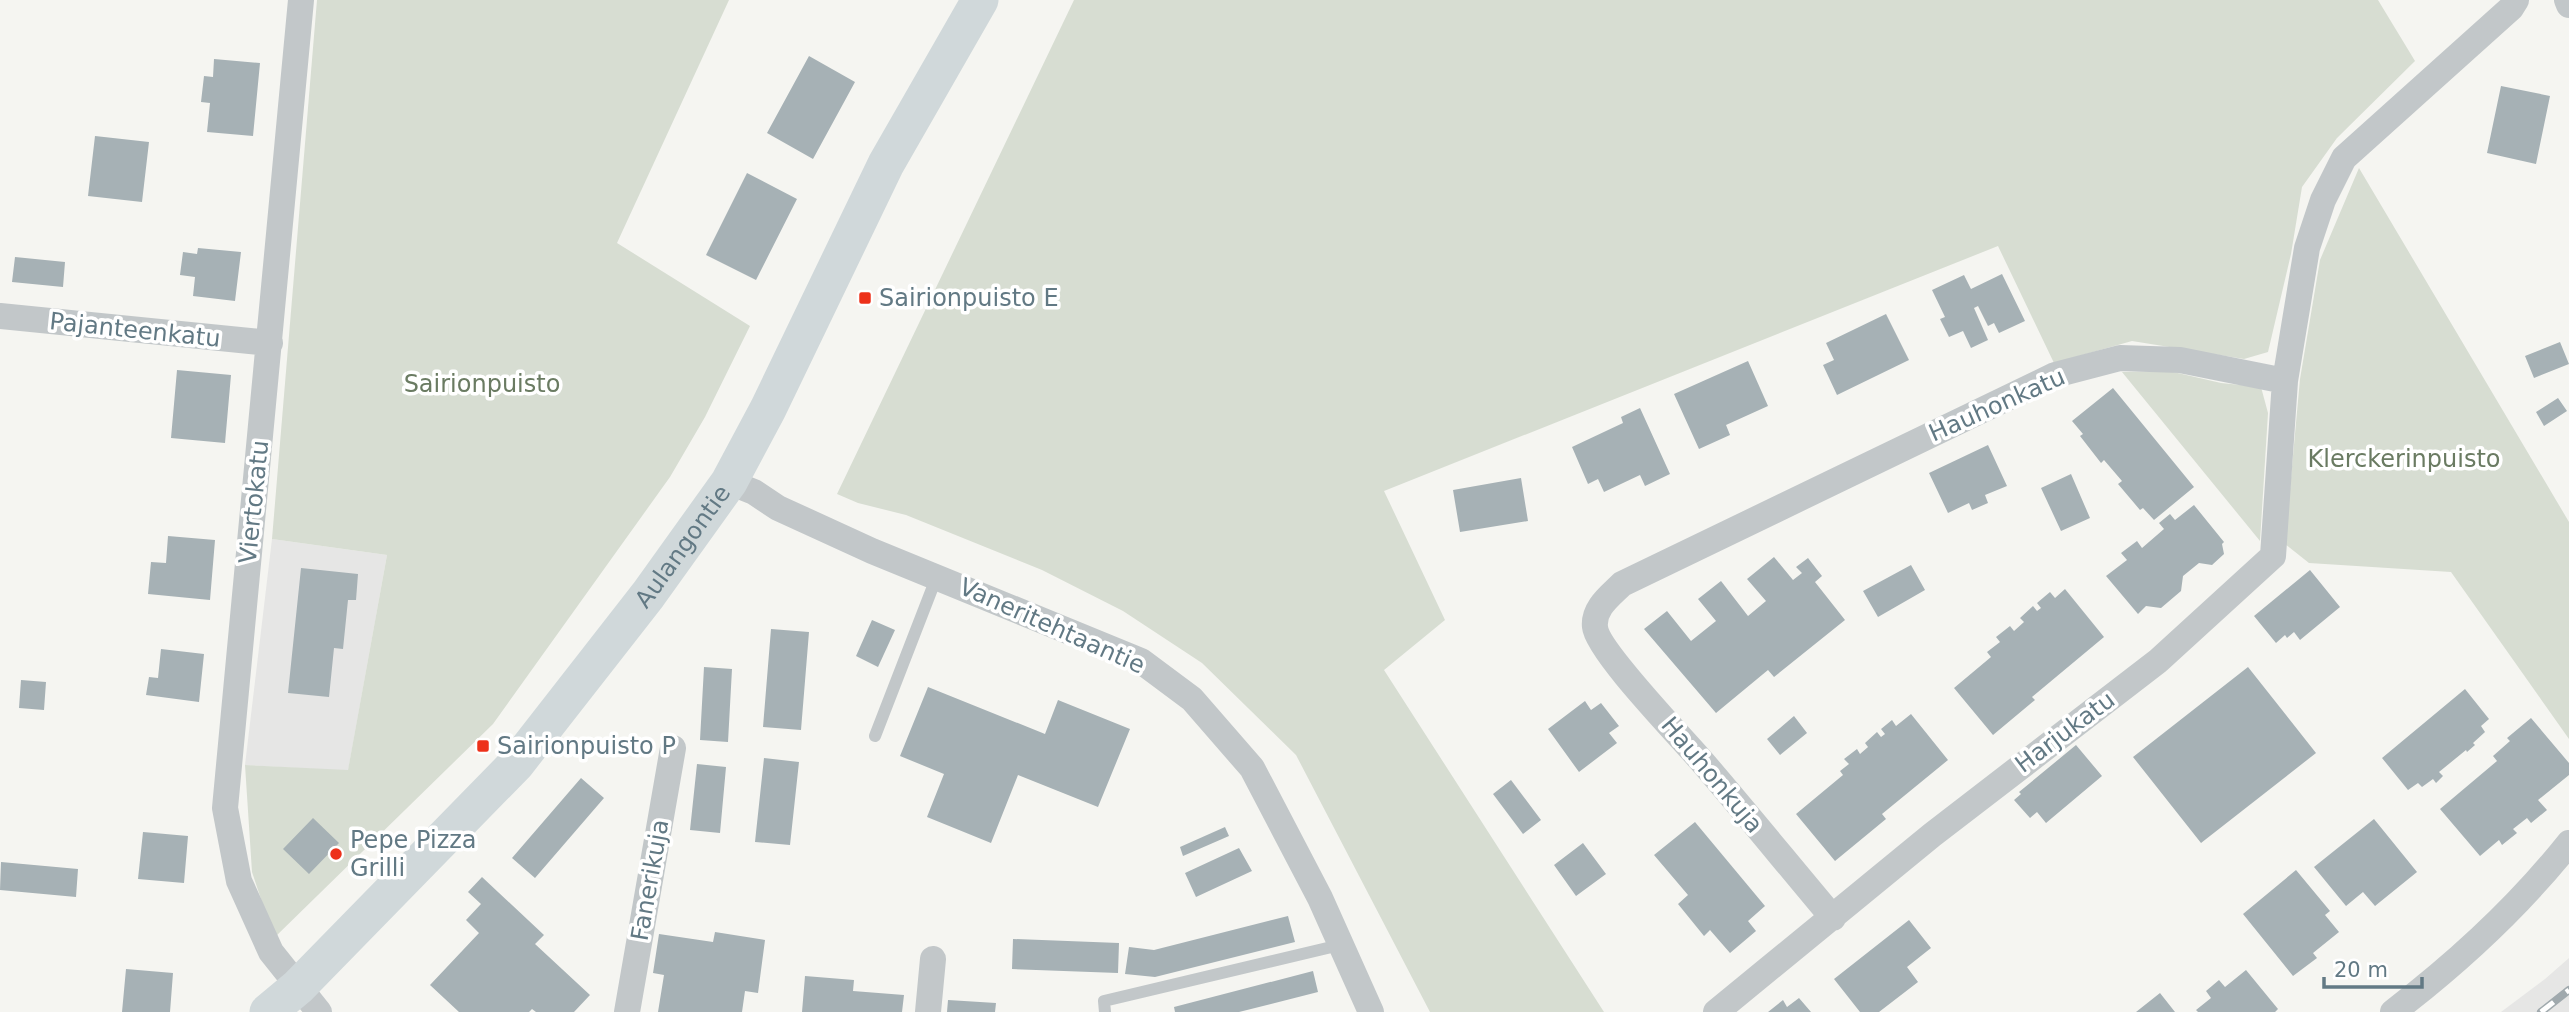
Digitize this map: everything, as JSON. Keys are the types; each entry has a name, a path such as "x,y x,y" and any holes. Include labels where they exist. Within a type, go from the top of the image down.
{"main road":[{"name":"Aulangontie","path":"268,1012 309,999 516,764 648,595 729,482 768,409 886,164 980,0"}],"street":[{"name":"Viertokatu","path":"301,0 225,808 239,881 271,952 309,999"},
{"path":"2285,381 2307,248 2323,200 2344,158 2511,9 2516,0"},
{"path":"2567,0 2569,5"},
{"name":"Pajanteenkatu","path":"0,316 270,343"},
{"name":"Hauhonkatu","path":"1594,631 1595,615 1622,584 2055,375 2120,358 2180,360 2285,381"},
{"name":"Harjukatu","path":"1716,1012 1932,835 2158,661 2273,556 2285,381"},
{"name":"Vaneritehtaantie","path":"729,482 754,492 778,508 872,551 1141,661 1192,699 1252,768 1321,898 1371,1012"},
{"name":"Hauhonkuja","path":"1594,631 1611,658 1704,763 1833,918"},
{"name":"Fanerikuja","path":"627,1012 673,748"},
{"path":"2393,1012 2428,984 2539,880 2569,843"},
{"path":"928,1012 933,959"}],"lane":[{"path":"875,736 937,576"},
{"path":"1105,1012 1104,1001 1340,945"}],"shaded area":[{"path":"272,539 387,555 348,771 245,765"},
{"path":"2569,958 2569,1012 2501,1012 2545,979"}],"green space":[{"name":"Sairionpuisto","path":"317,0 729,0 617,243 750,326 705,417 670,477 493,724 274,938 252,872 245,765 348,770 387,555 272,539"},
{"path":"1074,0 2378,0 2415,61 2337,138 2302,187 2291,254 2268,352 2244,359 2132,341 2054,363 1998,246 1384,491 1445,620 1384,670 1604,1012 1430,1012 1296,755 1202,663 1123,611 1042,570 906,515 858,503 837,494"},
{"name":"Klerckerinpuisto","path":"2359,168 2569,522 2569,739 2451,572 2309,563 2285,544 2300,379 2320,260"},
{"path":"2169,371 2221,383 2261,387 2268,413 2260,541 2122,372"}],"building":[{"path":"809,56 855,82 813,159 767,133"},
{"path":"214,59 260,63 253,136 207,132 210,103 201,102 204,76 213,77"},
{"path":"2501,86 2550,96 2536,164 2487,153"},
{"path":"95,136 149,142 142,202 88,196"},
{"path":"747,173 797,199 756,280 706,255"},
{"path":"198,248 241,252 235,301 193,296 195,277 180,275 183,252 197,254"},
{"path":"15,257 65,262 63,287 12,282"},
{"path":"2002,274 2025,321 1999,333 1994,323 1988,326 1978,306 1974,308 1988,340 1971,348 1963,331 1949,337 1940,319 1945,317 1932,290 1964,275 1971,289"},
{"path":"1886,314 1909,360 1837,395 1823,365 1834,360 1826,343"},
{"path":"2560,342 2569,364 2534,378 2525,356"},
{"path":"1748,361 1768,406 1726,425 1730,435 1699,449 1674,394"},
{"path":"177,370 231,375 225,443 171,438"},
{"path":"2113,388 2194,487 2154,520 2143,508 2140,510 2118,484 2122,481 2104,460 2101,463 2072,421"},
{"path":"2558,398 2567,411 2544,426 2536,412"},
{"path":"1640,408 1670,474 1645,486 1640,475 1604,492 1598,479 1588,484 1572,447 1623,423 1621,417"},
{"path":"1988,445 2007,486 1985,495 1988,503 1972,510 1969,503 1948,513 1929,473"},
{"path":"2071,474 2090,518 2061,531 2041,488"},
{"path":"1521,478 1528,521 1460,532 1453,490"},
{"path":"2194,505 2224,542 2224,554 2212,565 2199,563 2183,576 2181,591 2161,608 2146,606 2138,614 2106,576 2127,560 2121,553 2137,541 2142,548 2164,529 2159,523 2170,514 2175,520"},
{"path":"168,536 215,540 210,600 148,594 151,562 166,563"},
{"path":"1774,557 1793,580 1802,573 1796,567 1808,558 1822,576 1815,582 1845,620 1774,677 1768,670 1716,713 1644,629 1667,611 1691,641 1716,621 1698,599 1721,581 1748,616 1766,601 1747,579"},
{"path":"1911,565 1925,590 1878,617 1863,591"},
{"path":"301,568 358,574 356,600 348,600 343,649 334,648 329,697 288,693"},
{"path":"2310,570 2340,607 2300,640 2294,632 2287,638 2285,635 2276,643 2254,616"},
{"path":"2065,589 2104,637 2032,697 2035,700 1993,735 1954,688 1991,657 1987,652 2000,642 1996,637 2010,626 2014,631 2024,622 2020,618 2033,606 2037,611 2041,608 2037,603 2050,592 2055,598"},
{"path":"872,620 895,630 878,667 856,656"},
{"path":"771,629 809,632 801,730 763,727"},
{"path":"161,649 204,654 199,702 146,695 149,677 158,678"},
{"path":"704,667 732,669 728,742 700,740"},
{"path":"2248,667 2316,753 2201,843 2133,757"},
{"path":"21,680 46,682 44,710 19,708"},
{"path":"928,687 1045,734 1058,700 1130,729 1098,807 1018,775 991,843 927,817 944,774 900,756"},
{"path":"2465,689 2489,719 2481,726 2485,732 2467,752 2466,750 2439,772 2443,776 2436,783 2433,779 2422,787 2418,783 2408,790 2382,758"},
{"path":"1585,701 1591,710 1601,703 1619,726 1609,733 1617,743 1579,772 1548,729"},
{"path":"1911,714 1948,760 1882,814 1886,819 1835,861 1796,814 1843,775 1840,771 1849,764 1844,759 1857,749 1860,754 1868,747 1865,743 1877,732 1881,737 1885,734 1881,729 1892,720 1896,726"},
{"path":"1794,716 1807,733 1780,755 1767,739"},
{"path":"2531,718 2569,763 2569,775 2538,800 2547,810 2531,823 2527,818 2513,829 2517,833 2502,845 2499,840 2480,856 2440,809 2497,761 2493,756 2510,741 2507,738"},
{"path":"2076,745 2102,776 2046,823 2037,812 2030,818 2014,800 2021,794 2019,792"},
{"path":"764,758 799,762 790,845 755,842"},
{"path":"697,764 726,767 720,833 690,830"},
{"path":"581,778 604,798 535,878 512,858"},
{"path":"1511,780 1541,820 1523,834 1493,794"},
{"path":"313,818 339,843 309,874 283,849"},
{"path":"2374,819 2417,872 2375,906 2363,892 2346,906 2314,867"},
{"path":"1695,822 1765,906 1748,921 1756,931 1730,953 1710,930 1704,936 1678,904 1688,895 1654,855"},
{"path":"1225,827 1229,836 1183,856 1180,847"},
{"path":"143,832 188,836 184,883 138,879"},
{"path":"1583,843 1606,874 1576,896 1554,865"},
{"path":"1239,848 1252,871 1196,897 1185,873"},
{"path":"1,862 78,869 76,897 0,890"},
{"path":"2296,870 2330,911 2325,915 2339,932 2313,953 2317,958 2293,976 2243,914"},
{"path":"482,877 544,935 535,944 590,995 574,1012 536,1012 532,1009 529,1012 459,1012 430,985 479,933 466,920 481,904 468,892"},
{"path":"1288,916 1295,942 1155,977 1125,974 1129,947 1154,950"},
{"path":"1909,920 1931,948 1907,967 1918,982 1879,1012 1860,1012 1834,979"},
{"path":"715,932 765,940 758,993 745,991 742,1012 658,1012 664,975 653,973 659,934 713,942"},
{"path":"1013,939 1119,943 1118,973 1012,969"},
{"path":"126,969 173,973 170,1012 122,1012"},
{"path":"2246,970 2278,1009 2275,1012 2196,1010 2211,998 2206,991 2219,980 2225,987"},
{"path":"1313,971 1318,992 1239,1012 1175,1012 1174,1007"},
{"path":"805,976 854,980 853,991 904,995 902,1012 802,1012"},
{"path":"2160,993 2175,1012 2136,1012"},
{"path":"1799,998 1811,1012 1768,1012 1783,1000 1787,1007"},
{"path":"948,1000 996,1003 995,1012 947,1012"}],"railway":[{"path":"2541,1012 2569,990"}],"place":[{"name":"Sairionpuisto E","path":"865,298"},
{"name":"Sairionpuisto P","path":"483,746"},
{"name":"Pepe Pizza Grilli","path":"336,854"}]}
